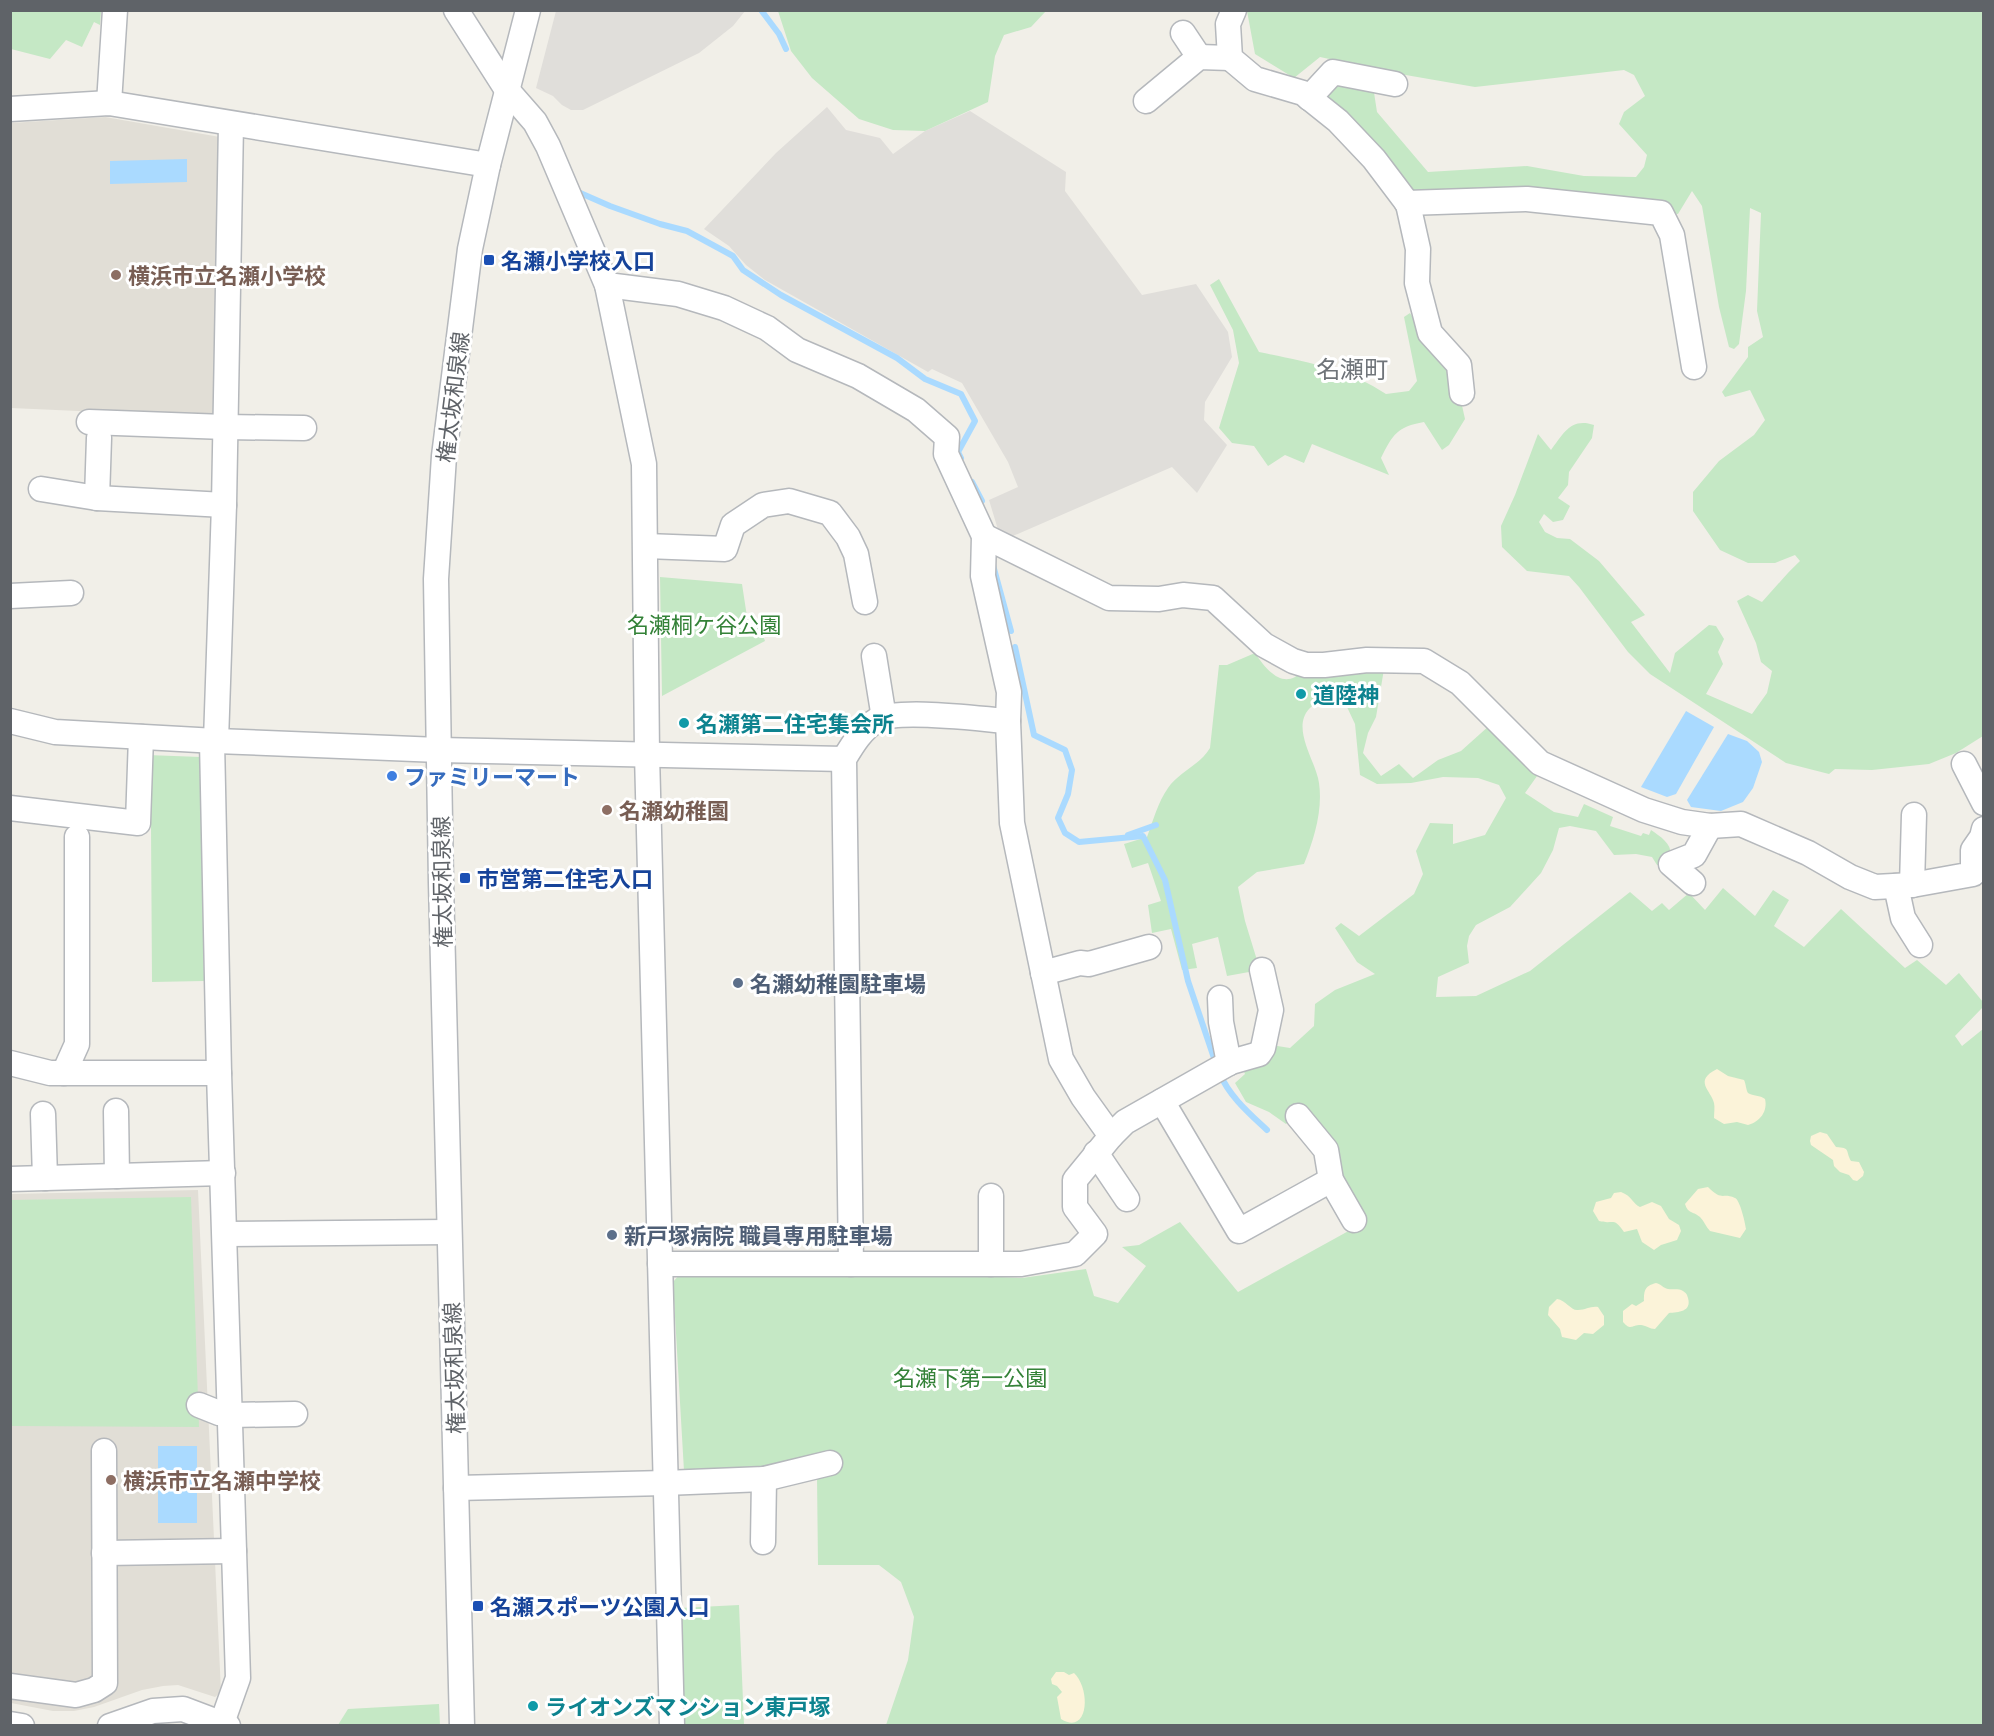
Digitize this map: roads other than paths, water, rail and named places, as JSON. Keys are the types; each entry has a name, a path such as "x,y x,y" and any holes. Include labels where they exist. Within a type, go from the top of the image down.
{"street":[{"path":"109,103 115,10"},
{"path":"456,10 507,90 535,122 548,146 607,285 644,464 647,754 672,1725"},
{"name":"権太坂和泉線","path":"462,1725 449,1232 436,579 444,456 470,249 488,165 528,10"},
{"path":"1230,58 1228,24 1234,10"},
{"path":"1184,33 1199,57"},
{"path":"1146,101 1199,57 1230,58 1255,79 1303,93 1338,121 1374,159 1407,203 1418,249 1418,283 1430,333 1459,365 1462,393"},
{"path":"1309,98 1333,72 1395,84"},
{"path":"10,109 109,103 488,165"},
{"path":"110,1725 153,1711 183,1708 225,1724 238,1678 234,1551 216,1411 225,1234 219,1073 214,741 224,505 231,124"},
{"path":"1407,203 1527,199 1661,213 1672,235 1694,367"},
{"path":"607,285 678,294 724,308 767,328 797,350 858,376 916,410 947,437 946,454 984,536 983,576 1009,692 1012,823 1061,1059 1083,1098 1127,1198"},
{"path":"97,498 94,430 304,428"},
{"path":"41,489 97,498 224,505"},
{"path":"646,546 725,549 733,525 763,505 789,501 830,513 848,537 856,554 865,602"},
{"path":"984,536 1109,598 1159,599 1184,595 1213,598 1264,645 1293,661 1306,665 1324,666 1367,660 1424,661 1460,683 1540,764 1644,810 1682,822 1710,826 1741,824 1808,853 1850,877 1875,887 1904,885 1973,874 1973,850 1982,837 1983,829"},
{"path":"10,596 71,593"},
{"path":"874,656 884,718"},
{"path":"851,1264 844,759 863,731 878,719 899,714 1008,721"},
{"path":"10,721 55,732 214,741 440,750 844,759"},
{"path":"10,808 138,824 141,737"},
{"path":"1964,764 1983,803"},
{"path":"1914,815 1904,885 1903,918 1920,945"},
{"path":"1693,883 1671,864 1694,855 1710,826"},
{"path":"64,1073 77,1044 77,837"},
{"path":"1043,973 1080,963 1089,964 1149,947"},
{"path":"660,1264 1021,1264 1075,1254 1095,1234 1074,1207 1075,1180 1103,1144 1125,1122 1221,1067 1259,1054 1263,1048 1271,1010 1262,970"},
{"path":"1220,998 1221,1067"},
{"path":"10,1063 50,1073 219,1073"},
{"path":"1162,1101 1239,1231 1331,1180"},
{"path":"116,1111 117,1176"},
{"path":"43,1114 45,1178"},
{"path":"1298,1116 1326,1150 1331,1180 1354,1220"},
{"path":"10,1179 223,1173"},
{"path":"991,1196 991,1264"},
{"path":"225,1234 449,1232"},
{"path":"216,1411 295,1413"},
{"path":"10,1686 76,1695 94,1690 105,1683 104,1451"},
{"path":"456,1488 764,1479 830,1463"},
{"path":"763,1542 764,1479"},
{"path":"104,1552 234,1551"},
{"path":"10,1724 22,1725"}],"water":[{"path":"187,159 187,182 110,184 110,161"},
{"path":"1686,711 1714,727 1676,794 1667,797 1641,787"},
{"path":"1728,734 1747,741 1759,752 1762,762 1753,788 1743,802 1721,811 1691,807 1687,800"},
{"path":"158,1446 197,1446 197,1523 158,1523"}],"waterway":[{"path":"761,10 779,34 786,49"},
{"path":"577,189 578,192 610,206 687,231 733,256 743,270 781,295 897,358 925,379 961,394 975,421 958,452 961,458"},
{"path":"972,482 982,501"},
{"path":"993,565 1011,631"},
{"path":"1015,647 1034,735 1065,750 1072,770 1068,794 1058,818 1065,833 1079,842 1143,836 1165,880 1188,981 1216,1064"},
{"path":"1128,835 1156,825"},
{"path":"1220,1074 1234,1097 1267,1130"}],"place":[{"name":"名瀬小学校入口","path":"489,260"},
{"name":"横浜市立名瀬小学校","path":"116,275"},
{"name":"道陸神","path":"1301,694"},
{"name":"名瀬第二住宅集会所","path":"684,723"},
{"name":"ファミリーマート","path":"392,776"},
{"name":"名瀬幼稚園","path":"607,810"},
{"name":"市営第二住宅入口","path":"465,878"},
{"name":"名瀬幼稚園駐車場","path":"738,983"},
{"name":"新戸塚病院 職員専用駐車場","path":"612,1235"},
{"name":"横浜市立名瀬中学校","path":"111,1480"},
{"name":"名瀬スポーツ公園入口","path":"478,1606"},
{"name":"ライオンズマンション東戸塚","path":"533,1706"}],"district":[{"name":"名瀬町","path":"1352,368"}],"park label":[{"name":"名瀬桐ケ谷公園","path":"704,624"},
{"name":"名瀬下第一公園","path":"970,1377"}]}
